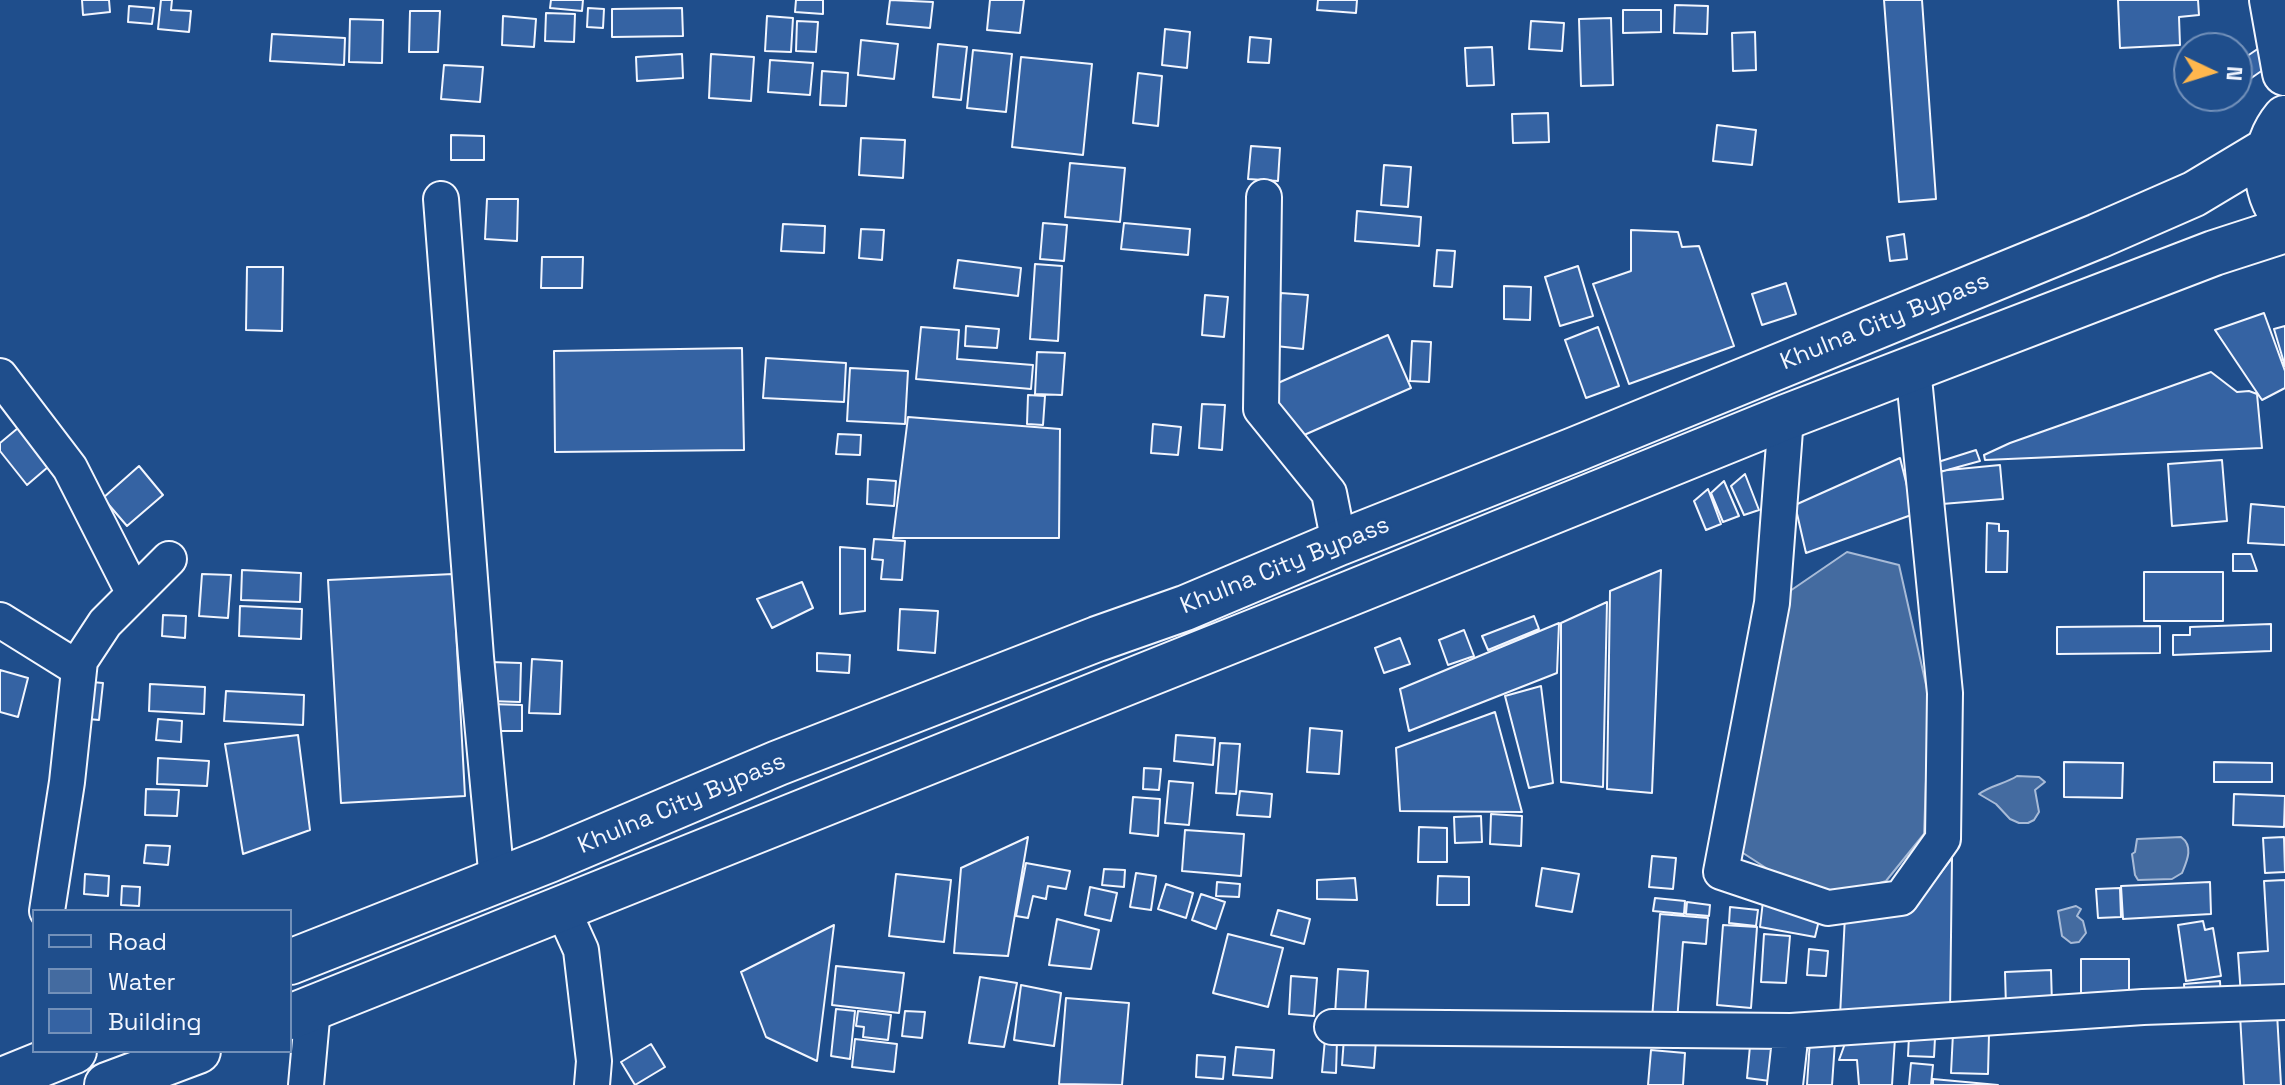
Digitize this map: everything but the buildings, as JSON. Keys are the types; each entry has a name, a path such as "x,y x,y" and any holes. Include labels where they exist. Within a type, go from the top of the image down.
{"highway":[{"path":"2272,0 2285,73"},
{"path":"2277,133 2267,161 2268,181 2273,200 2285,219"},
{"name":"Khulna City Bypass","path":"292,961 497,881 793,758 1097,639 1185,608 2098,236 2194,194 2277,133"},
{"name":"Khulna City Bypass","path":"302,1013 1786,417 2214,253 2285,230"},
{"path":"0,1081 69,1053"},
{"path":"107,1085 193,1053"}],"street":[{"path":"1264,197 1261,409 1329,493 1339,543"},
{"path":"441,199 476,657 497,881"},
{"path":"1786,417 1772,603 1721,872 1828,908 1901,898 1943,839 1945,693 1913,368"},
{"path":"0,376 70,468 134,594"},
{"path":"47,909 67,782 80,661 105,623 169,559"},
{"path":"0,620 79,669"},
{"path":"562,908 581,950 594,1061 592,1085"},
{"path":"1332,1027 1791,1031 2143,1007 2285,1002"},
{"path":"302,1013 306,1085"},
{"path":"1785,1085 1791,1031"}],"water":[{"path":"1847,552 1899,565 1929,698 1924,834 1886,881 1842,895 1783,879 1743,853 1743,814 1790,591"},
{"path":"2017,776 2039,777 2045,782 2035,790 2039,812 2028,823 2010,819 1996,804 1979,794"},
{"path":"2181,837 2188,849 2182,873 2172,879 2138,880 2132,854 2137,839"},
{"path":"2076,906 2081,909 2077,916 2083,921 2086,933 2079,942 2071,943 2062,936 2058,911"}]}
